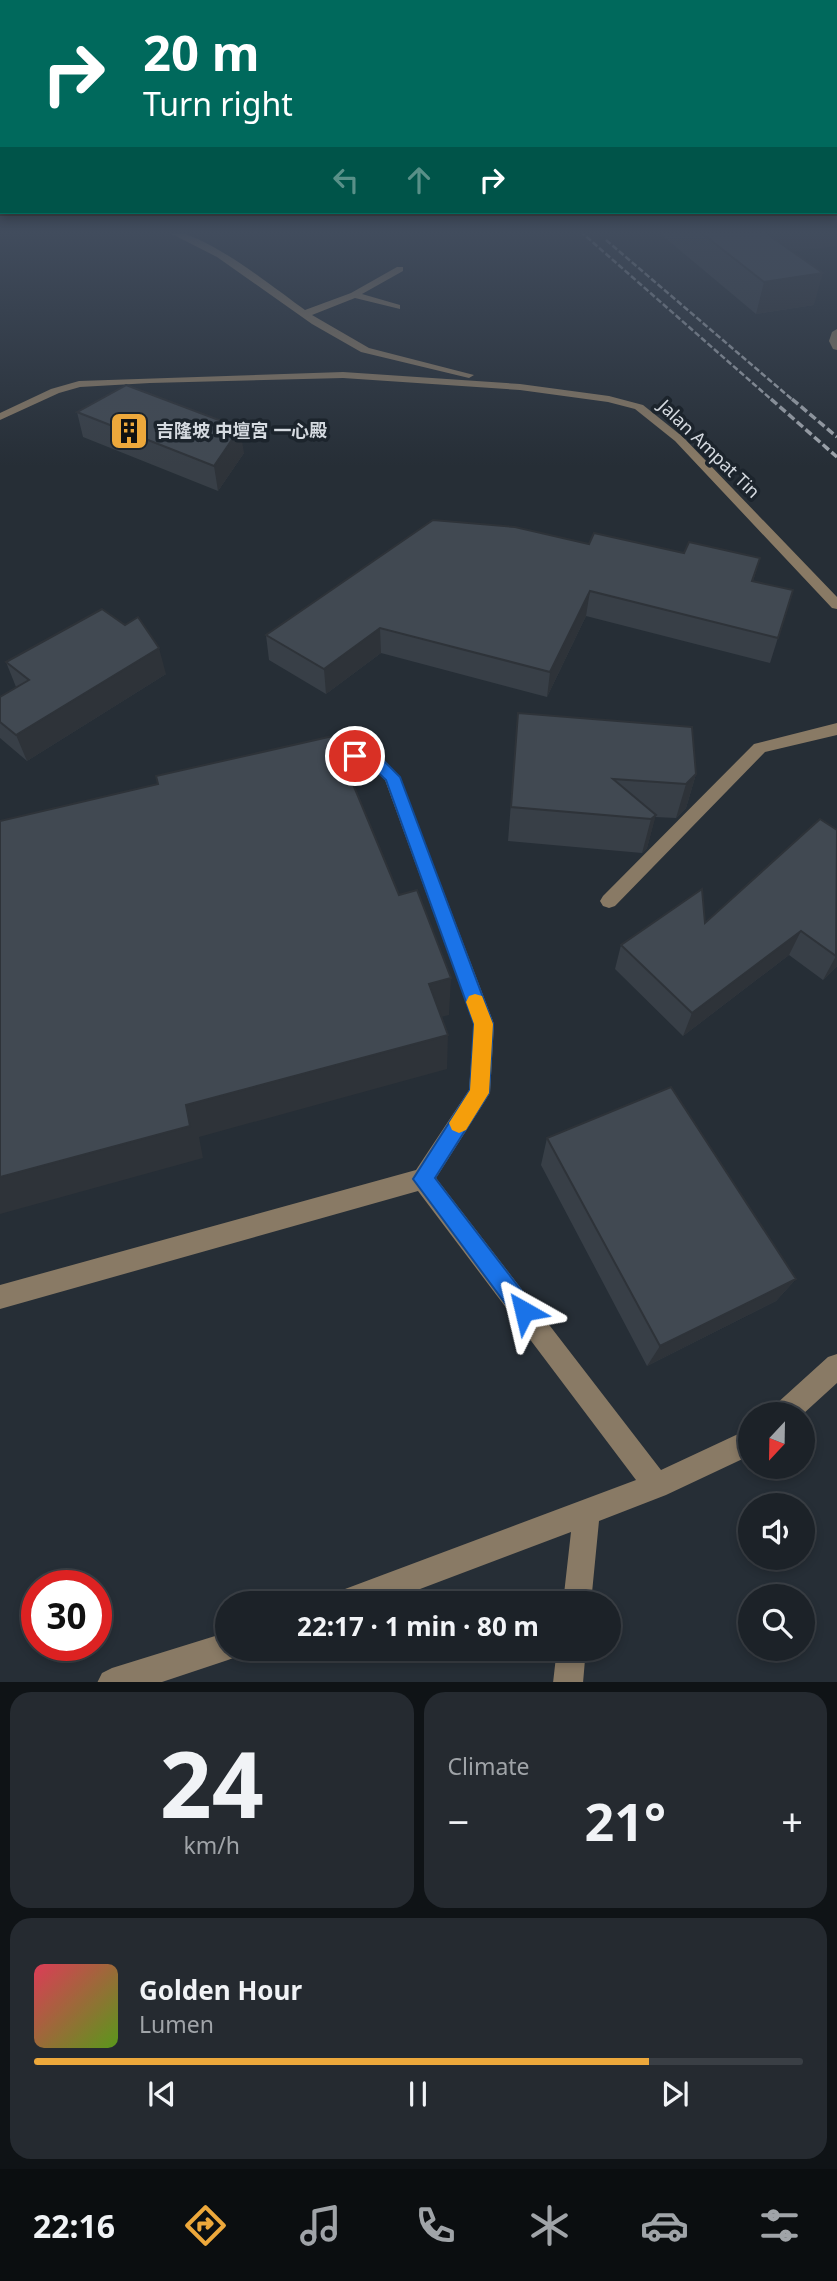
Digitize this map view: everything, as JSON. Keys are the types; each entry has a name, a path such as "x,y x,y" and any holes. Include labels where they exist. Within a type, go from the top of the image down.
{"street":[{"path":"297,309 366,350 520,387"},
{"path":"304,314 316,309"},
{"path":"837,332 834,341 837,347"},
{"path":"0,417 55,391 79,384 343,375 520,387"},
{"name":"Jalan Ampat Tin","path":"520,387 609,399 639,407 652,415 837,605"},
{"path":"609,901 760,748 837,729"},
{"path":"0,1297 423,1179 479,1093 484,1024 392,777 371,757 338,754 298,764"},
{"path":"423,1179 657,1486"},
{"path":"797,1402 837,1366"},
{"path":"378,1591 586,1515 657,1486 738,1447"},
{"path":"578,1591 586,1515"},
{"path":"112,1682 215,1650"},
{"path":"568,1682 570,1661"}],"building":[{"path":"126,385 240,428 214,466 77,412"},
{"path":"433,520 515,527 589,544 594,533 684,553 689,542 760,558 752,581 793,590 778,638 590,591 550,672 380,628 324,669 266,635"},
{"path":"102,609 125,625 138,617 159,648 16,735 0,722 0,697 29,680 6,662"},
{"path":"518,713 692,727 696,774 686,784 613,779 656,815 651,819 511,807"},
{"path":"333,736 399,895 417,890 451,978 429,984 448,1035 186,1105 190,1126 0,1177 0,821 158,784 156,776"},
{"path":"820,819 837,830 836,956 801,931 692,1013 621,945 702,889 705,923"},
{"path":"671,1087 796,1279 660,1346 547,1138"}],"railway":[{"path":"669,309 773,401"},
{"path":"687,309 794,401"},
{"path":"771,399 837,457"},
{"path":"792,399 837,437"}],"slow traffic":[{"path":"459,1123 479,1093 484,1024 475,1002"}],"place":[{"name":"吉隆坡 中壇宮 一心殿","path":"129,431"}],"route":[{"path":"355,756 371,757 392,777 484,1024 479,1093 423,1179 524,1311"}]}
